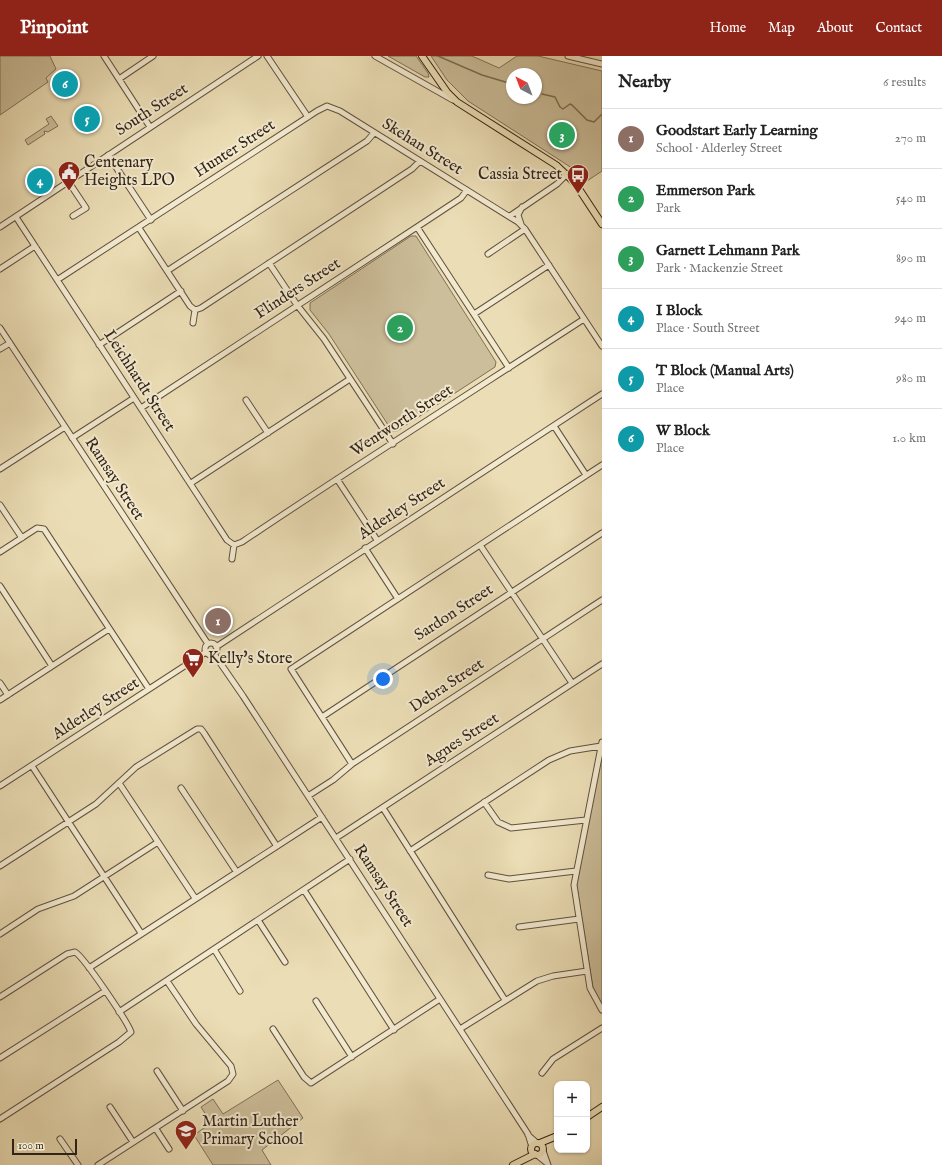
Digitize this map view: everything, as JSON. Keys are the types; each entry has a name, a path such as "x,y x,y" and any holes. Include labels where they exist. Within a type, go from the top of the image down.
{"main road":[{"path":"422,56 438,81 457,102 556,165 567,174 602,224"},
{"path":"590,1115 602,1107"},
{"path":"513,1165 554,1138"}],"street":[{"path":"104,56 150,127"},
{"path":"119,79 153,56"},
{"name":"South Street","path":"0,227 258,56"},
{"path":"267,56 308,117"},
{"path":"375,56 457,102"},
{"path":"569,56 602,64"},
{"path":"428,86 438,81"},
{"name":"Hunter Street","path":"57,280 327,106"},
{"name":"Skehan Street","path":"327,106 340,111 510,216 523,227 602,346"},
{"path":"167,271 360,145 374,133"},
{"path":"108,155 150,220"},
{"path":"195,310 201,308 412,169 420,161"},
{"path":"510,216 522,206 557,184 567,174"},
{"path":"68,181 86,208 73,216"},
{"name":"Flinders Street","path":"141,408 461,198 467,190"},
{"path":"488,254 523,227 518,215 522,206"},
{"name":"Leichhardt Street","path":"16,217 227,540 234,545"},
{"path":"417,227 509,368"},
{"path":"139,228 195,310 193,322"},
{"path":"0,269 35,246"},
{"path":"269,263 297,305 324,339 393,444"},
{"path":"474,314 549,265"},
{"path":"99,345 181,291"},
{"name":"Wentworth Street","path":"234,545 242,542 584,319"},
{"name":"Ramsay Street","path":"0,328 208,644"},
{"path":"0,349 10,343"},
{"path":"191,483 350,379"},
{"name":"Alderley Street","path":"216,647 377,540 602,394"},
{"path":"72,438 134,398"},
{"path":"246,400 268,433"},
{"path":"554,426 586,475"},
{"path":"0,469 65,427"},
{"path":"352,764 322,717 288,669 602,465"},
{"path":"337,479 377,540"},
{"path":"0,505 22,538"},
{"path":"0,552 39,528 42,528 149,689"},
{"name":"Sardon Street","path":"322,717 602,533"},
{"path":"232,559 234,545"},
{"path":"480,545 572,684"},
{"path":"365,548 398,598"},
{"path":"0,586 52,666"},
{"name":"Debra Street","path":"308,796 333,780 352,764 602,600"},
{"path":"0,700 109,629"},
{"path":"214,643 216,647 214,654 210,655 206,652 205,647 208,644 214,643"},
{"name":"Alderley Street","path":"0,786 206,652"},
{"name":"Ramsay Street","path":"214,654 350,859 537,1149"},
{"name":"Agnes Street","path":"336,838 602,664"},
{"path":"0,684 8,695"},
{"path":"0,866 101,800 136,768 192,731 201,729 276,845"},
{"path":"410,851 556,756 601,744 574,885 591,991 602,1010"},
{"path":"32,766 141,933"},
{"path":"119,783 195,898"},
{"path":"182,788 236,871"},
{"path":"484,802 498,822 511,828 586,820"},
{"path":"383,808 505,1000"},
{"path":"89,968 276,845 322,817"},
{"path":"0,934 38,909 74,896 158,842"},
{"path":"119,1012 350,859"},
{"path":"488,875 509,879 576,871"},
{"path":"304,890 394,1030"},
{"path":"520,927 579,919"},
{"path":"258,920 285,962"},
{"path":"214,950 240,991"},
{"path":"0,997 67,954 74,952 81,956 131,1032 124,1039 0,1119"},
{"path":"460,1029 505,1000 542,979 587,971"},
{"path":"98,1165 228,1082 233,1074 233,1070 196,1024 167,981"},
{"path":"0,1058 105,991"},
{"path":"273,1029 304,1077 311,1083 440,999"},
{"path":"316,1001 352,1057"},
{"path":"542,1073 553,1059 602,1028"},
{"path":"157,1071 183,1111"},
{"path":"110,1107 133,1142"},
{"path":"156,1129 169,1148"},
{"path":"60,1139 78,1165"},
{"path":"537,1149 548,1164"}],"shaded area":[{"path":"0,56 50,56 56,69 46,78 48,82 0,115"},
{"path":"388,56 416,56 428,73 429,77 425,77"},
{"path":"431,56 472,56 499,68 517,56 538,56 602,71 602,171 584,183 575,170 468,101 447,80"},
{"path":"51,116 58,126 48,132 44,131 45,134 28,145 25,140 49,124 46,119"},
{"path":"411,236 416,236 496,362 495,367 397,431 392,431 329,334 310,310 310,303"},
{"path":"602,751 602,1005 593,988 576,881"},
{"path":"278,1080 303,1118 262,1150 271,1165 213,1165 194,1135 211,1123 201,1107 213,1099 223,1114"}],"waterway":[{"path":"438,56 482,75 506,82"},
{"path":"542,94 555,97 560,107 563,109 570,104 572,105 587,120 594,122 602,114"}],"place":[{"name":"W Block","path":"65,84"},
{"name":"T Block (Manual Arts)","path":"87,119"},
{"name":"Garnett Lehmann Park","path":"562,135"},
{"name":"I Block","path":"40,181"},
{"name":"Centenary Heights LPO","path":"69,192"},
{"name":"Cassia Street","path":"578,194"},
{"name":"Emmerson Park","path":"400,328"},
{"name":"Goodstart Early Learning","path":"218,621"},
{"name":"Kelly's Store","path":"193,678"},
{"name":"Martin Luther Primary School","path":"186,1150"}]}
